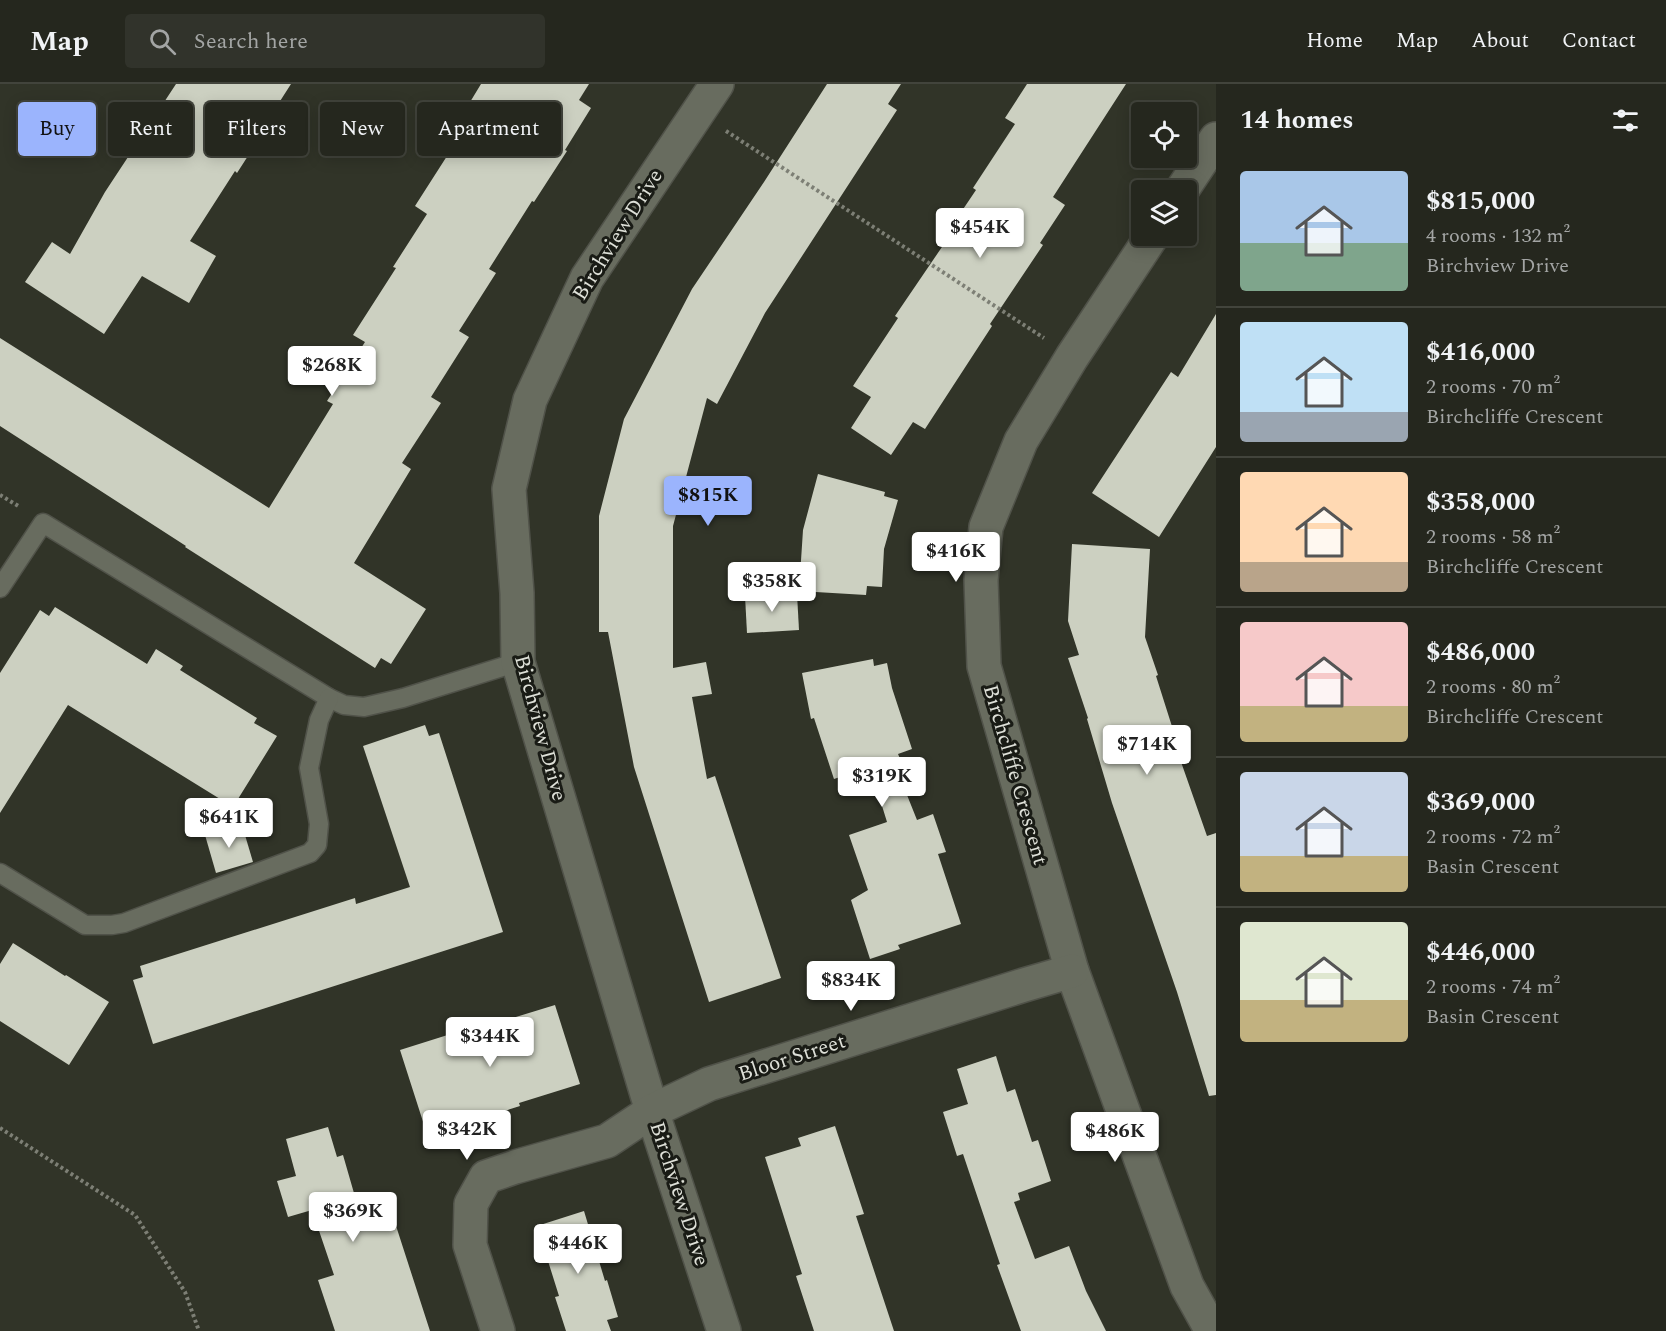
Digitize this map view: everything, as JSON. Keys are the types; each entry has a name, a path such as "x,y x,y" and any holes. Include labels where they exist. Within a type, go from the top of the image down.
{"street":[{"name":"Birchview Drive","path":"717,84 587,278 530,400 509,489 517,593 518,662 652,1111 724,1331"},
{"path":"1189,180 1216,139"},
{"name":"Birchcliffe Crescent","path":"1145,246 1072,357 1021,441 986,527 981,580 984,666 1072,971 1187,1286 1212,1331"},
{"name":"Bloor Street","path":"498,1331 470,1245 471,1204 486,1177 607,1141 652,1111 710,1084 1072,971"}],"lane":[{"path":"0,588 43,523 344,705 364,706 403,698 518,662"},
{"path":"0,873 85,925 112,925 124,923 310,853 317,845 319,824 309,768 319,720 329,698"}],"path":[{"path":"697,112 1072,357"},
{"path":"0,1128 135,1215 185,1292 199,1331"}],"building":[{"path":"176,84 291,84 279,102 205,102 205,156 248,156 237,173 235,171 190,241 216,256 189,303 142,276 104,334 25,282 52,242 70,254 105,192 129,156 193,156 193,102 164,102"},
{"path":"481,84 589,84 579,100 591,108 565,150 567,151 489,269 496,273 459,331 469,337 431,397 441,403 402,463 411,469 354,563 426,609 391,664 381,658 375,668 0,426 0,338 269,508 333,404 327,401 365,342 353,335 427,214 415,206 447,156 561,156 561,102 470,102"},
{"path":"827,84 901,84 888,104 897,110 765,313 717,404 707,398 673,526 673,668 706,662 712,694 692,697 707,779 715,776 781,978 709,1002 634,767 608,632 599,632 599,516 624,419 692,289"},
{"path":"1027,84 1126,84 1053,197 1065,205 1040,243 1043,245 990,324 992,326 925,429 913,422 891,455 851,428 871,397 853,386 898,318 895,316 944,244 941,242 976,190 973,188 1015,124 1005,118"},
{"path":"1216,314 1216,447 1159,537 1092,493 1171,372 1178,377"},
{"path":"818,474 885,492 884,496 898,500 884,549 882,587 867,586 866,595 799,591 803,530"},
{"path":"1072,544 1150,549 1145,637 1182,758 1180,759 1207,836 1216,833 1216,1095 1209,1096 1177,992 1112,803 1068,658 1079,655 1068,621"},
{"path":"797,594 799,630 747,633 745,596"},
{"path":"55,607 147,664 156,649 183,666 180,670 257,718 254,723 277,736 233,807 68,705 0,813 0,673 40,610 49,616"},
{"path":"873,659 874,666 887,663 892,688 912,749 898,754 902,763 895,765 917,820 933,814 946,852 938,854 961,924 898,945 900,949 870,959 851,900 868,890 849,835 887,822 870,767 834,779 814,718 811,719 802,673"},
{"path":"425,725 429,736 439,733 503,932 153,1044 133,980 143,977 140,966 355,898 356,904 410,887 363,746"},
{"path":"242,825 253,862 216,873 205,835"},
{"path":"13,943 109,1002 69,1065 0,1021 0,964"},
{"path":"555,1005 580,1084 519,1103 520,1106 476,1120 474,1115 426,1131 400,1050 492,1021 493,1024"},
{"path":"996,1056 1007,1092 1015,1089 1032,1142 1038,1140 1051,1181 1018,1193 1020,1200 1014,1202 1035,1259 1069,1246 1086,1291 1106,1331 1021,1331 997,1265 1000,1264 963,1154 957,1156 943,1112 968,1104 957,1069"},
{"path":"835,1126 864,1214 856,1216 894,1331 814,1331 796,1276 802,1274 765,1157 801,1146 798,1138"},
{"path":"328,1127 337,1157 343,1155 358,1207 387,1198 430,1331 335,1331 318,1280 334,1275 312,1210 288,1217 277,1181 296,1176 286,1139"},
{"path":"584,1211 618,1317 607,1320 611,1331 566,1331 555,1297 559,1296 537,1226"}]}
